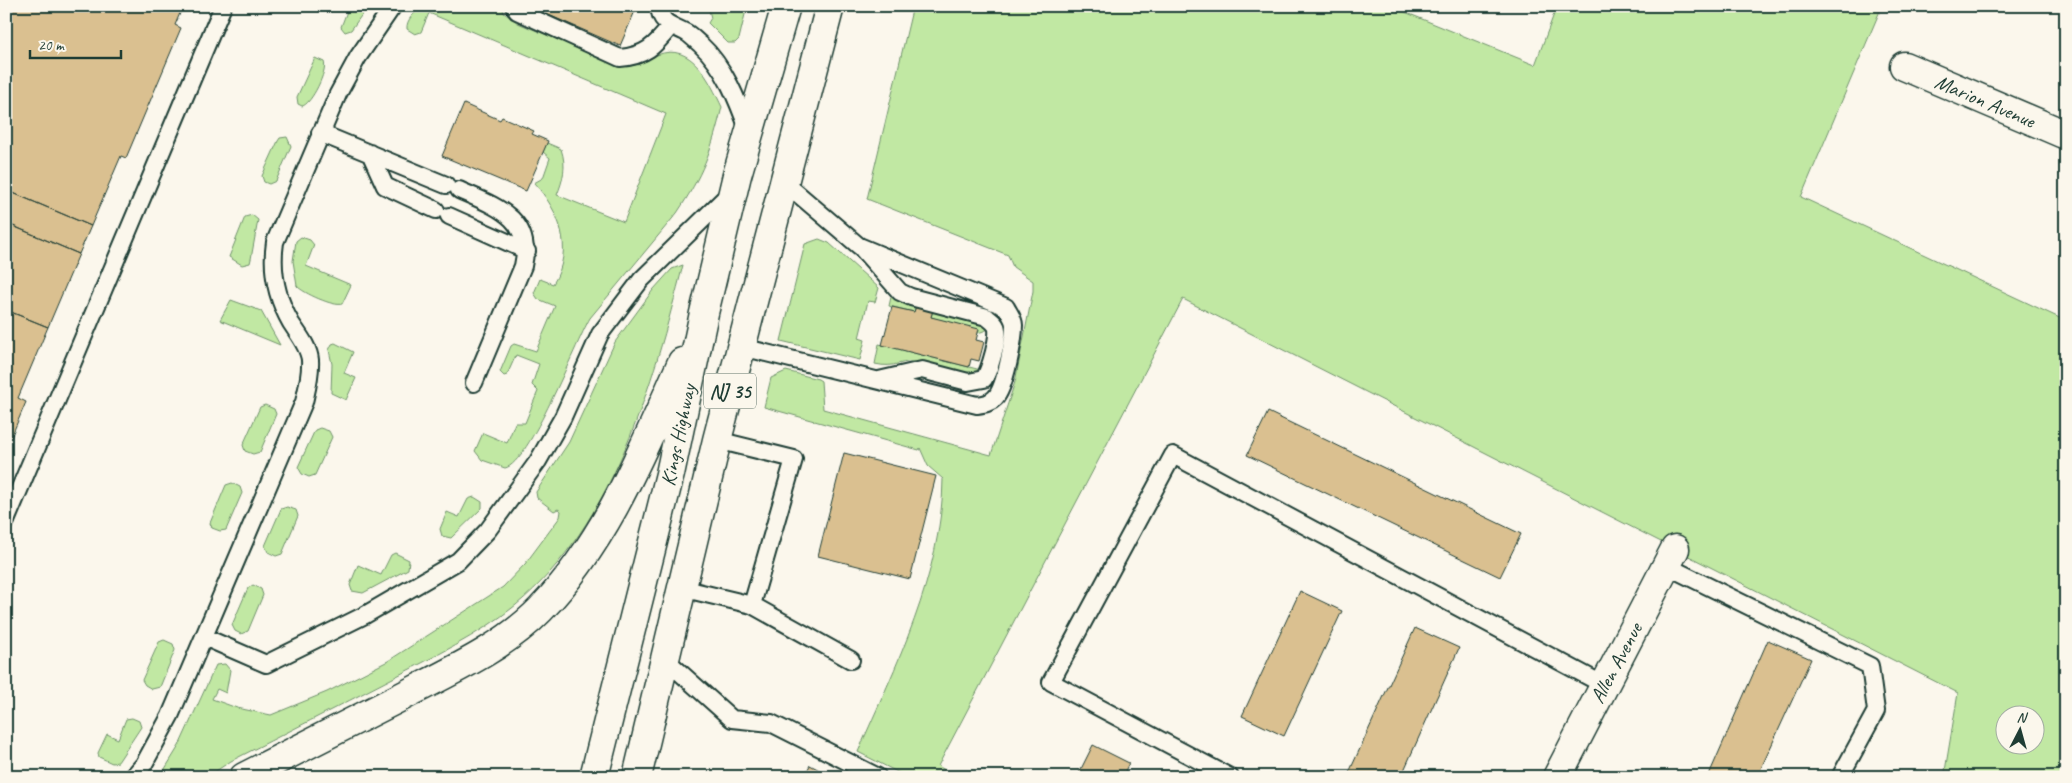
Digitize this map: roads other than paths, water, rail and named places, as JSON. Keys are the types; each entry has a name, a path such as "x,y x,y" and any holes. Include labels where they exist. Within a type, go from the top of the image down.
{"main road":[{"name":"Kings Highway","path":"594,777 670,474 704,313 733,189 786,6"},
{"name":"Kings Highway","path":"637,777 717,440 830,6"},
{"name":"Marion Avenue","path":"1904,66 2066,135"},
{"path":"244,777 458,668 502,640 539,611 578,565 606,522 643,448 704,313"},
{"name":"Allen Avenue","path":"1557,777 1671,558"}],"lane":[{"path":"6,521 224,6"},
{"path":"133,777 144,764 158,741 304,402 309,379 310,359 280,299 272,259 275,242 320,133 347,76 394,6"},
{"path":"514,6 517,12 620,58 636,57 656,44 670,27"},
{"path":"659,6 664,20 670,27 685,32 701,45 734,91 749,132"},
{"path":"320,133 370,152 500,208 522,229 527,251 523,266 474,383"},
{"path":"370,152 385,186 527,251"},
{"path":"784,182 859,246 900,292 910,297 987,317 996,324 998,331 988,372 984,379 968,382 922,370 877,380"},
{"path":"204,637 266,664 365,614 458,561 488,530 538,461 563,417 600,334 641,280 733,189"},
{"path":"742,347 977,405 988,404 997,397 1002,386 1013,341 1014,323 1006,307 859,246"},
{"path":"717,440 794,459 752,605"},
{"path":"1230,777 1051,682 1173,455 1604,685"},
{"path":"1671,558 1870,666 1876,711 1840,777"},
{"path":"682,588 752,605 850,660"},
{"path":"665,659 732,719 771,724 878,777"}]}
